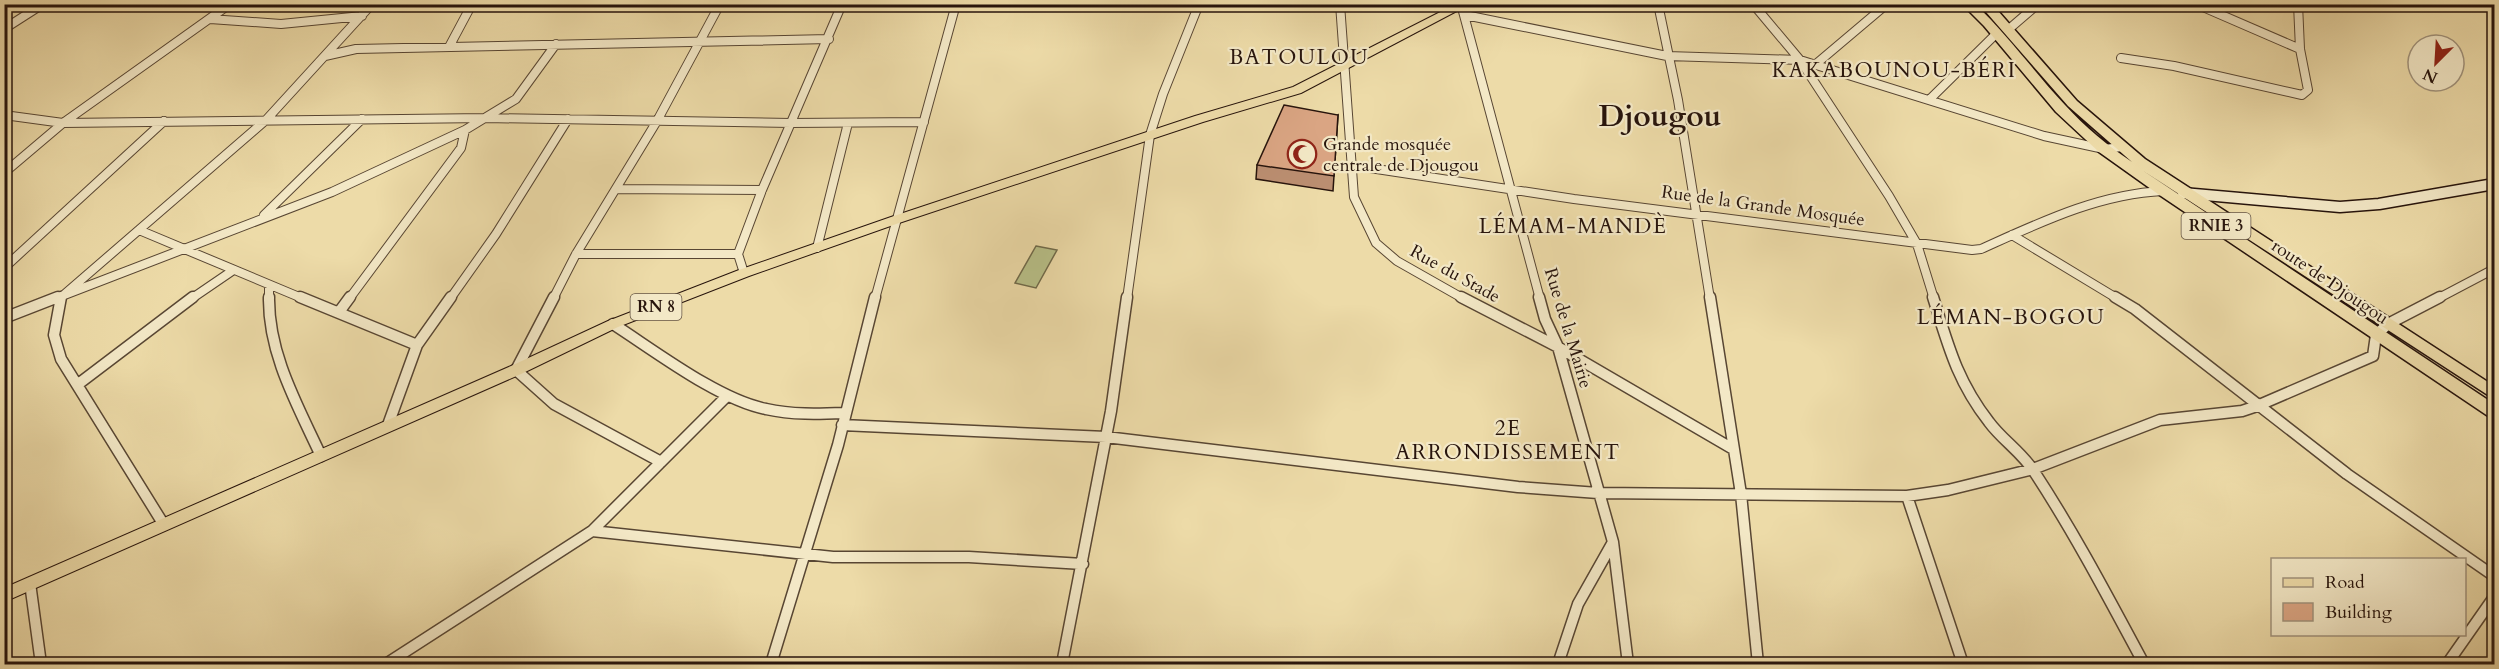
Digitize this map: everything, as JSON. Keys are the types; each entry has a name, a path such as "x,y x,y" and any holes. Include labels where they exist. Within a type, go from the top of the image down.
{"highway":[{"name":"route de Djougou","path":"1968,4 2003,31 2061,109 2104,148 2163,191 2494,412"},
{"name":"RNIE 3","path":"1985,4 2003,31 2066,96 2122,147 2186,193 2493,389"}],"main road":[{"name":"RN 8","path":"4,595 516,370 613,324 744,273 895,220 1150,135 1297,90 1463,8"},
{"path":"2163,191 2340,207 2379,204 2494,184"}],"street":[{"path":"4,29 43,4"},
{"path":"4,173 63,123 230,4"},
{"path":"164,525 62,359 54,335 59,299 266,120 372,4"},
{"path":"450,47 472,4"},
{"path":"661,462 554,404 516,370 576,254 657,121 720,4"},
{"path":"744,273 738,254 762,190 829,39 842,4"},
{"path":"771,664 842,425 895,220 956,4"},
{"path":"1062,664 1106,437 1135,253 1150,135 1163,94 1199,4"},
{"name":"Rue du Stade","path":"1340,4 1354,196 1376,243 1397,261 1434,283 1558,347 1732,449"},
{"path":"1658,4 1677,100 1741,494 1758,664"},
{"path":"1753,4 1800,60 1840,118 1917,244 1956,370 1970,396 1990,424 2032,469 2076,537 2144,664"},
{"path":"1816,64 1887,4"},
{"path":"1929,100 2003,31 2038,4"},
{"path":"2196,4 2300,49"},
{"path":"2121,58 2174,66 2302,95 2308,90 2300,49 2298,4"},
{"path":"1463,8 1667,56 1800,60 2044,136 2104,148 2122,147"},
{"name":"Rue de la Mairie","path":"1463,8 1545,319 1558,347 1613,542 1628,664"},
{"path":"210,19 281,24 362,16"},
{"path":"325,56 356,49 829,39"},
{"path":"5,318 332,192 465,130 516,99 556,44"},
{"path":"4,115 63,123 486,118 791,123 924,122"},
{"path":"260,219 362,119"},
{"path":"388,425 417,345 496,234 568,119"},
{"path":"4,268 164,121"},
{"path":"817,248 849,123"},
{"path":"339,312 461,148 465,130"},
{"name":"Rue de la Grande Mosquée","path":"1350,165 1511,189 1972,250 1981,249 2012,235 2127,193 2163,191"},
{"path":"616,189 762,190"},
{"path":"139,230 232,271 417,345"},
{"path":"2012,235 2135,309 2347,474 2494,576"},
{"path":"576,254 738,254"},
{"path":"842,425 1106,437 1518,487 1598,493 1907,496 1948,490 2032,469 2160,420 2242,411 2257,406 2373,356 2376,334 2388,324 2494,269"},
{"path":"77,385 201,291 232,271"},
{"path":"269,286 267,305 279,357 321,456"},
{"path":"613,324 727,396 764,409 797,414 845,413"},
{"path":"386,664 592,531 727,396"},
{"path":"1907,496 1963,664"},
{"path":"592,531 833,556 969,557 1083,564"},
{"path":"1558,664 1578,604 1613,542"},
{"path":"30,583 41,664"},
{"path":"2447,664 2494,597"}],"green space":[{"path":"1036,246 1057,250 1036,288 1015,283"}],"building":[{"name":"Grande mosquée centrale de Djougou","path":"1284,105 1338,115 1334,176 1257,165"}],"place":[{"name":"Grande mosquée centrale de Djougou","path":"1302,154"}],"district":[{"name":"BATOULOU","path":"1299,57"},
{"name":"KAKABOUNOU-BÉRI","path":"1894,70"},
{"name":"Djougou","path":"1660,116"},
{"name":"LÉMAM-MANDÈ","path":"1573,226"},
{"name":"LÉMAN-BOGOU","path":"2011,317"},
{"name":"2E ARRONDISSEMENT","path":"1508,440"}]}
